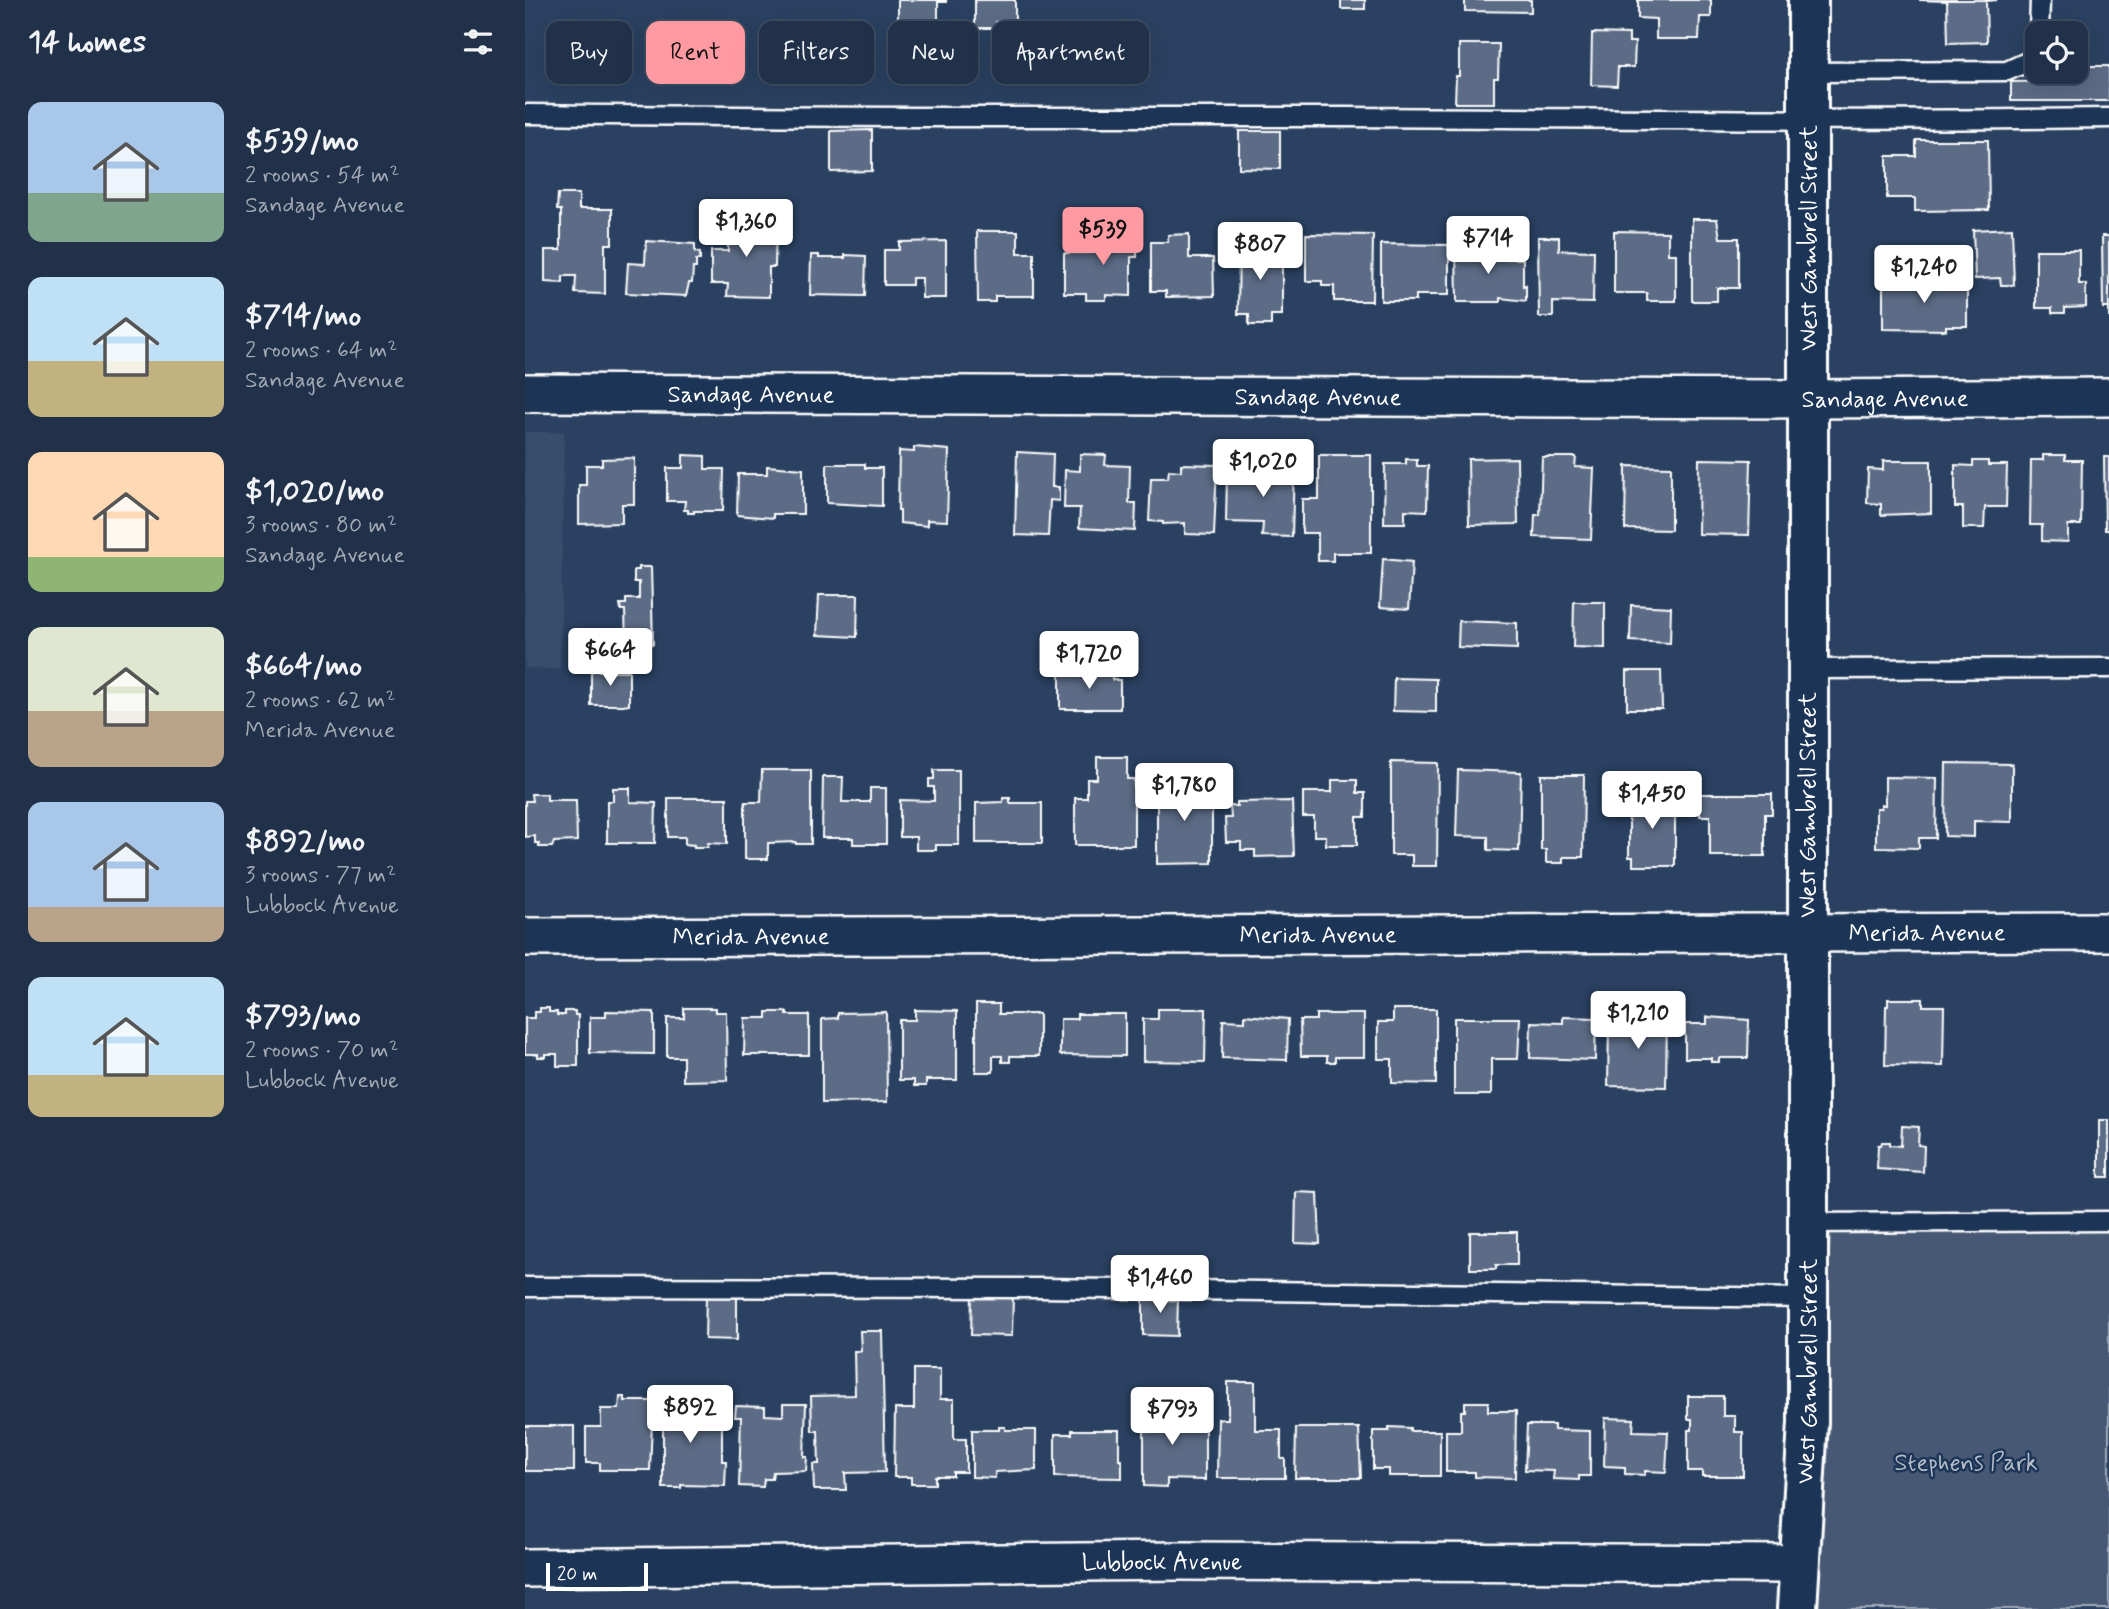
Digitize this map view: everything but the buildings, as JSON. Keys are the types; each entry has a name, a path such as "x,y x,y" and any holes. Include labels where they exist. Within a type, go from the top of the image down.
{"street":[{"name":"West Gambrell Street","path":"1797,1609 1808,1422 1808,0"},
{"name":"Sandage Avenue","path":"525,393 1808,399 2109,397"},
{"name":"Merida Avenue","path":"525,937 2109,932"},
{"name":"Lubbock Avenue","path":"525,1568 1181,1561 1800,1564"}],"lane":[{"path":"2039,21 2040,0"},
{"path":"1808,72 2007,71 2025,63"},
{"path":"525,114 947,119 1345,117 1808,121 2109,118"},
{"path":"1808,669 2109,668"},
{"path":"1807,1223 2109,1221"},
{"path":"525,1287 1066,1288 1807,1298"}],"shaded area":[{"path":"525,432 564,432 560,669 525,668"}],"green space":[{"name":"Stephens Park","path":"2109,1225 2109,1609 1817,1609 1830,1228"}]}
